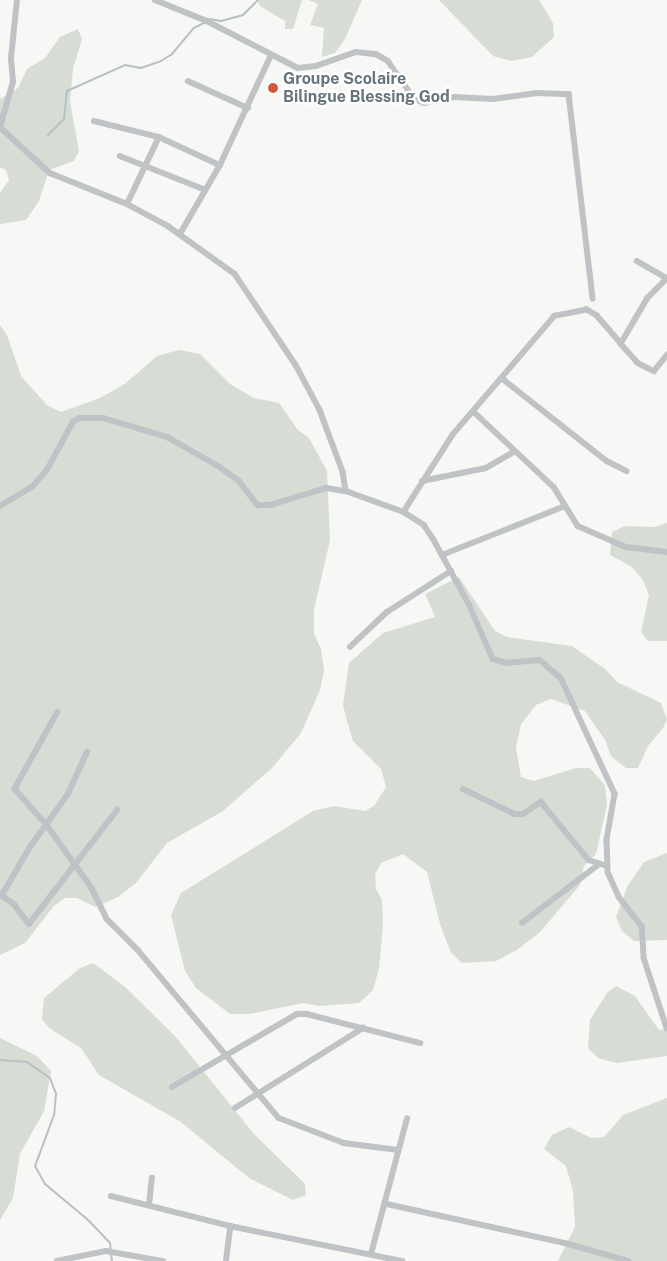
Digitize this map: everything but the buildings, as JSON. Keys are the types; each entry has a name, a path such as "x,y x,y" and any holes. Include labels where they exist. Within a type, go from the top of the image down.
{"street":[{"path":"17,0 12,58 13,82 0,127 23,152 59,179 127,204 180,234 235,274 296,365 332,439 346,490"},
{"path":"156,0 207,21 298,68 316,66 356,52 376,54 388,61 414,98 424,103 455,97 493,99 537,93 570,94 593,299"},
{"path":"172,7 177,0"},
{"path":"180,234 220,165 271,55"},
{"path":"188,81 248,108"},
{"path":"94,121 159,137 220,165"},
{"path":"127,204 159,137"},
{"path":"120,156 146,164 206,190"},
{"path":"621,344 648,298 667,278 638,261"},
{"path":"404,512 453,435 503,379 545,325 555,316 587,310 597,316 638,362 654,371 667,355"},
{"path":"503,379 607,460 627,471"},
{"path":"474,412 514,452 554,487 578,526 609,541 667,552"},
{"path":"0,506 32,487 47,470 73,422 80,418 103,418 167,437 233,476 258,505 271,506 326,488 346,490 404,512 424,525 451,571 493,659 506,663 540,660 561,678 616,799 607,840 607,866 619,897 644,930 644,958 667,1026"},
{"path":"422,481 486,468 514,452"},
{"path":"442,555 565,506"},
{"path":"350,647 387,612 451,571"},
{"path":"58,712 15,789 48,825 76,866 107,919 168,984 223,1055 256,1094 280,1118 296,1126 344,1143 398,1150"},
{"path":"87,752 68,794 48,825 30,847 1,895 29,924 76,866 117,810"},
{"path":"463,789 515,814 522,814 541,802 589,860 598,865 607,866"},
{"path":"522,923 598,865"},
{"path":"172,1087 223,1055 297,1014 307,1014 420,1043"},
{"path":"235,1108 363,1028"},
{"path":"371,1254 387,1204 398,1150 407,1119"},
{"path":"148,1206 152,1178"},
{"path":"111,1196 230,1226 402,1261"},
{"path":"387,1204 565,1243 628,1261"},
{"path":"226,1261 230,1226"},
{"path":"57,1261 106,1251 163,1261"}],"shaded area":[{"path":"257,0 302,0 293,29 285,29 285,21 260,6"},
{"path":"308,0 362,0 345,39 335,53 322,57 324,28 310,25 318,4"},
{"path":"439,0 539,0 553,23 554,37 532,57 511,61 493,56"},
{"path":"78,29 82,39 73,69 70,101 79,151 74,161 49,170 39,201 26,220 0,224 0,193 9,180 6,170 0,167 0,99 18,88 27,69 45,58 60,37"},
{"path":"0,325 7,335 21,376 47,405 61,412 100,398 125,384 157,356 179,350 200,354 230,384 254,398 279,403 298,430 309,438 327,471 330,540 314,610 314,634 321,649 324,670 320,690 301,733 272,768 223,811 167,843 136,883 118,897 95,907 77,898 65,898 54,906 25,943 0,955"},
{"path":"667,523 667,641 648,641 641,632 649,595 643,580 632,567 610,555 612,532 625,526 655,527"},
{"path":"459,577 495,631 507,637 572,646 605,669 617,682 661,703 667,719 663,728 648,746 638,768 626,768 611,756 605,740 585,711 551,699 536,705 521,724 516,747 521,777 534,781 576,768 590,768 605,785 607,805 596,854 584,866 580,885 540,932 517,950 496,961 462,963 451,953 440,924 427,872 403,854 381,863 375,874 376,889 382,900 383,925 379,969 373,990 359,1003 319,1006 303,1003 250,1014 230,1014 196,988 185,971 171,915 181,893 313,811 334,806 365,811 374,806 386,787 381,769 353,741 347,721 343,705 349,663 383,633 435,617 425,594"},
{"path":"667,853 667,940 634,941 622,931 616,917 628,885 644,862"},
{"path":"93,963 124,986 175,1036 254,1134 305,1184 306,1195 293,1200 249,1178 181,1122 99,1075 81,1048 49,1028 42,1019 44,998 80,968"},
{"path":"616,986 635,996 659,1030 667,1029 667,1056 617,1063 598,1058 588,1048 590,1020 607,993"},
{"path":"0,1038 37,1056 51,1071 44,1111 20,1154 13,1198 0,1220"},
{"path":"667,1098 667,1261 558,1261 575,1227 573,1191 566,1166 544,1149 552,1135 569,1127 591,1138 604,1137 623,1115"}],"waterway":[{"path":"210,19 221,21 243,15 258,0"},
{"path":"48,135 64,119 67,91 125,65 141,68 161,61 172,54 194,28 206,22"},
{"path":"0,1060 27,1062 50,1078 56,1094 54,1115 35,1166 45,1184 87,1219 110,1243 112,1261"}],"place":[{"name":"Groupe Scolaire Bilingue Blessing God","path":"273,88"}]}
